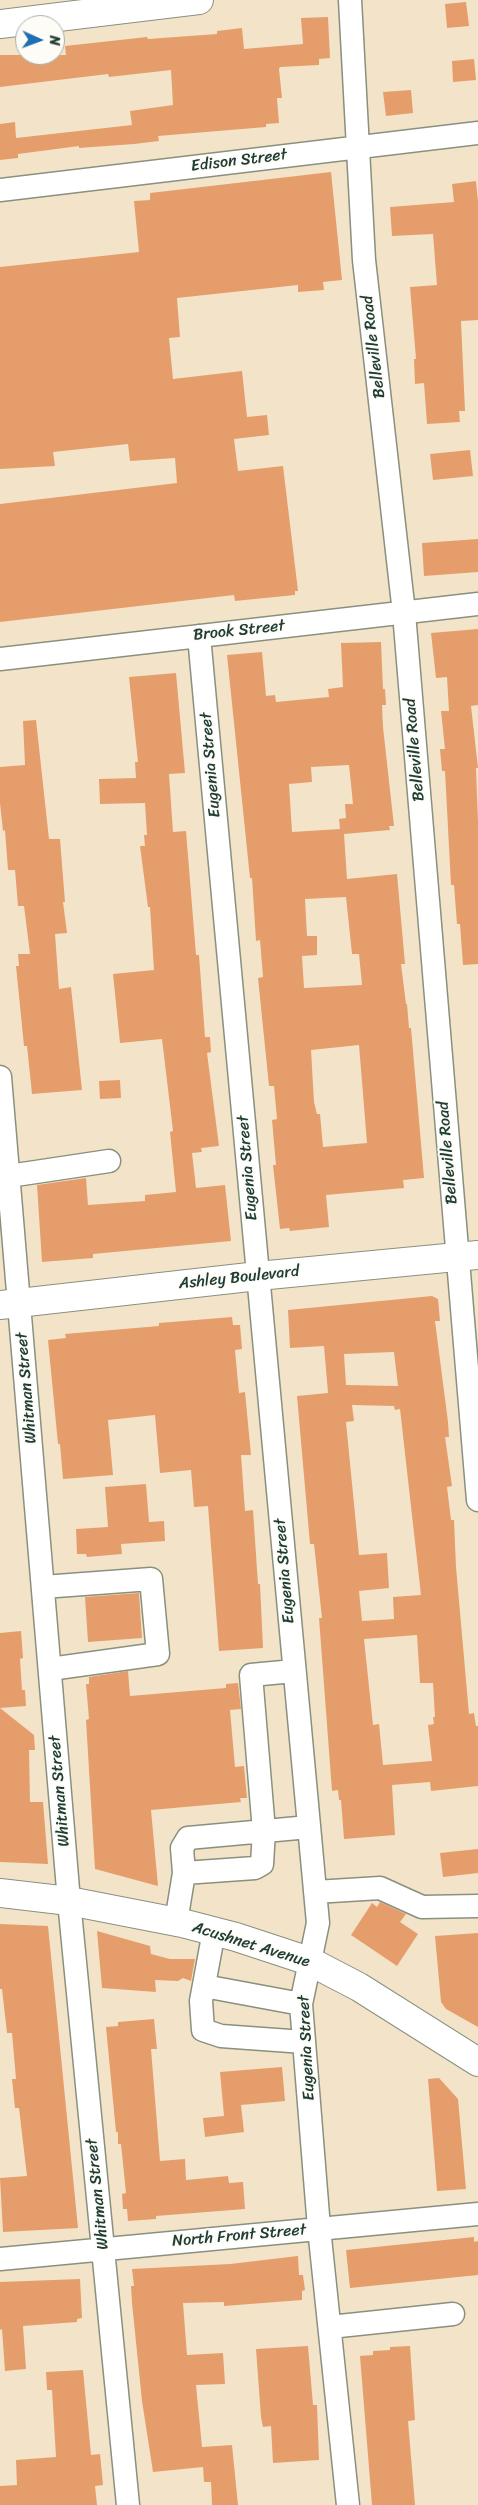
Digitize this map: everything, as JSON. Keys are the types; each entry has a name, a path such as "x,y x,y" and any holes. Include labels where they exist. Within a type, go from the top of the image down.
{"main road":[{"path":"0,24 200,0"},
{"name":"Ashley Boulevard","path":"10,1304 258,1276 467,1256"},
{"name":"Acushnet Avenue","path":"0,1893 69,1901 176,1922 214,1931 309,1961 359,1987 478,2062"}],"street":[{"name":"Belleville Road","path":"350,0 364,260 404,613 467,1256 478,1500"},
{"name":"Edison Street","path":"0,190 478,133"},
{"name":"Brook Street","path":"0,659 478,604"},
{"name":"Eugenia Street","path":"199,636 318,1923 301,2004 320,2228 348,2505"},
{"name":"Whitman Street","path":"0,1077 9,1176 10,1304 43,1587 69,1901 128,2505"},
{"path":"9,1176 109,1161"},
{"path":"43,1587 152,1579 158,1654 50,1669"},
{"path":"184,1873 260,1867 264,1853 264,1831 251,1675 294,1671"},
{"path":"176,1922 184,1873 182,1848 188,1838 309,1827"},
{"path":"315,1892 380,1888 422,1907 478,1906"},
{"path":"214,1931 201,2001 204,2030 221,2036 304,2042"},
{"path":"204,1986 301,2004"},
{"name":"North Front Street","path":"0,2259 478,2214"},
{"path":"330,2327 453,2314"}],"building":[{"path":"466,2 469,26 447,28 445,4"},
{"path":"328,17 330,58 319,59 319,65 280,67 282,98 277,98 279,123 266,124 266,127 158,136 159,141 134,144 79,148 79,146 18,154 18,158 0,160 0,124 15,122 16,138 132,125 130,111 173,105 171,70 109,77 108,74 0,87 0,55 15,55 15,65 65,65 65,46 147,37 148,39 217,34 217,31 242,28 244,49 303,44 301,18"},
{"path":"474,59 476,80 453,82 452,61"},
{"path":"411,90 413,113 386,116 383,92"},
{"path":"331,172 342,280 323,282 324,290 298,292 298,285 177,298 180,337 169,338 173,379 242,371 247,417 267,415 269,435 234,439 238,471 283,466 298,591 295,591 295,595 235,601 234,595 0,622 0,504 177,483 175,458 130,461 128,444 53,452 55,466 0,469 0,267 139,252 134,201 150,200 150,193"},
{"path":"476,181 478,202 478,320 461,321 465,411 459,411 460,422 427,424 424,383 415,384 414,359 416,359 410,287 437,285 433,234 392,236 390,207 454,202 452,184"},
{"path":"470,450 473,476 433,480 430,454"},
{"path":"478,539 478,572 424,576 422,543"},
{"path":"478,629 478,705 471,706 478,768 476,768 478,964 463,965 460,924 457,924 454,885 451,885 445,771 442,771 440,749 445,749 441,711 449,711 447,677 436,678 431,633"},
{"path":"381,642 383,689 385,689 386,705 382,705 383,727 394,826 389,826 390,830 344,834 347,879 397,874 405,964 401,964 409,1028 411,1028 424,1178 403,1180 404,1188 326,1195 329,1227 290,1231 289,1228 280,1229 273,1165 276,1165 272,1120 277,1119 274,1086 269,1086 258,978 263,977 260,940 256,941 252,878 250,878 227,655 262,652 266,696 275,695 276,702 329,697 328,689 343,687 341,643","holes":["349,765 353,804 345,804 346,818 339,819 340,829 292,832 289,784 312,782 311,767","346,897 352,954 359,954 362,985 304,988 302,956 317,955 317,936 307,936 305,899","359,1045 367,1143 323,1147 320,1114 317,1114 314,1102 311,1050"]},
{"path":"176,673 185,773 169,774 173,832 186,831 196,955 199,955 205,1037 210,1037 211,1052 207,1053 219,1146 201,1148 202,1152 192,1153 196,1188 225,1185 231,1241 93,1254 93,1258 42,1262 37,1185 86,1178 88,1205 145,1201 145,1195 176,1192 170,1132 173,1131 162,1039 120,1043 113,974 154,970 150,907 148,907 140,846 145,846 144,835 147,835 145,803 100,804 99,779 136,778 135,762 138,762 129,677"},
{"path":"36,720 49,839 60,839 65,902 63,902 67,933 55,934 59,989 71,987 82,1090 32,1094 27,1046 24,1046 16,966 19,966 18,954 30,954 24,906 18,906 15,870 8,870 5,830 3,831 0,803 0,767 25,765 23,721"},
{"path":"120,1080 121,1098 100,1099 99,1081"},
{"path":"432,1296 438,1299 440,1321 435,1321 448,1422 449,1437 445,1437 452,1486 447,1487 451,1520 454,1520 456,1567 469,1714 474,1713 476,1726 478,1726 478,1786 431,1791 430,1782 392,1785 395,1835 344,1839 341,1800 339,1800 338,1790 332,1791 319,1618 322,1618 314,1544 310,1544 297,1396 328,1393 324,1346 290,1348 288,1310","holes":["394,1352 398,1386 346,1385 344,1354","352,1405 394,1406 395,1410 400,1409 421,1595 393,1597 394,1619 362,1621 359,1591 389,1588 387,1553 359,1555 346,1422 354,1421","417,1635 420,1683 433,1683 435,1717 433,1717 434,1724 428,1725 432,1761 383,1765 379,1724 373,1725 364,1639"]},
{"path":"232,1317 233,1325 240,1325 242,1349 235,1350 239,1393 245,1392 251,1455 241,1455 245,1511 253,1510 258,1584 260,1584 263,1648 219,1651 208,1506 194,1507 191,1470 160,1473 155,1415 108,1420 113,1475 63,1479 48,1340 66,1338 65,1334 159,1326 159,1323"},
{"path":"146,1484 149,1522 164,1521 165,1541 121,1544 122,1554 87,1557 86,1554 77,1554 76,1529 108,1527 105,1487"},
{"path":"139,1593 142,1638 88,1642 85,1597"},
{"path":"21,1631 23,1658 20,1659 22,1690 25,1690 26,1706 0,1708 0,1633"},
{"path":"128,1671 130,1696 226,1688 226,1684 238,1683 241,1709 230,1710 235,1767 244,1766 247,1798 240,1798 241,1802 151,1810 158,1886 95,1869 86,1720 89,1719 86,1684 89,1684 89,1677"},
{"path":"0,1708 34,1735 35,1750 29,1750 30,1802 43,1802 48,1864 0,1862"},
{"path":"478,1849 478,1873 443,1877 440,1853"},
{"path":"380,1902 406,1914 400,1922 418,1934 397,1966 351,1935 372,1903 377,1907"},
{"path":"0,1924 48,1926 78,2228 3,2232 0,2178 27,2176 19,2108 15,2108 12,2079 16,2079 12,2033 7,2033 2,1989 0,1989"},
{"path":"97,1931 150,1946 151,1954 170,1959 195,1959 191,1981 183,1978 178,1981 155,1980 156,1992 102,1988"},
{"path":"478,1933 478,2027 446,2009 441,2002 435,1936"},
{"path":"154,2019 157,2049 151,2049 160,2161 185,2159 186,2180 228,2176 229,2183 243,2182 245,2209 156,2216 156,2219 128,2221 127,2209 123,2209 122,2194 126,2193 121,2144 118,2144 118,2132 116,2132 106,2027 118,2026 118,2022"},
{"path":"282,2067 285,2101 241,2105 244,2132 205,2137 203,2118 224,2116 220,2072"},
{"path":"439,2078 458,2099 466,2189 437,2191 428,2079"},
{"path":"474,2237 474,2242 478,2241 478,2275 350,2288 346,2250"},
{"path":"298,2256 299,2275 303,2275 305,2290 302,2291 302,2300 224,2306 224,2302 183,2303 187,2355 223,2353 225,2384 196,2385 202,2447 232,2445 238,2505 212,2505 211,2482 204,2482 203,2467 153,2472 142,2401 132,2303 131,2286 134,2286 132,2269 230,2264"},
{"path":"80,2279 82,2318 77,2319 77,2322 23,2326 26,2369 5,2371 2,2329 0,2330 0,2282"},
{"path":"308,2346 313,2405 317,2405 319,2460 273,2463 271,2426 263,2427 261,2417 256,2349"},
{"path":"410,2346 415,2420 408,2421 415,2505 372,2505 360,2356 373,2355 373,2351 390,2350 390,2347"},
{"path":"83,2370 91,2455 100,2454 103,2485 95,2486 97,2505 0,2505 0,2486 17,2485 16,2460 56,2457 52,2390 47,2390 46,2372"}]}
